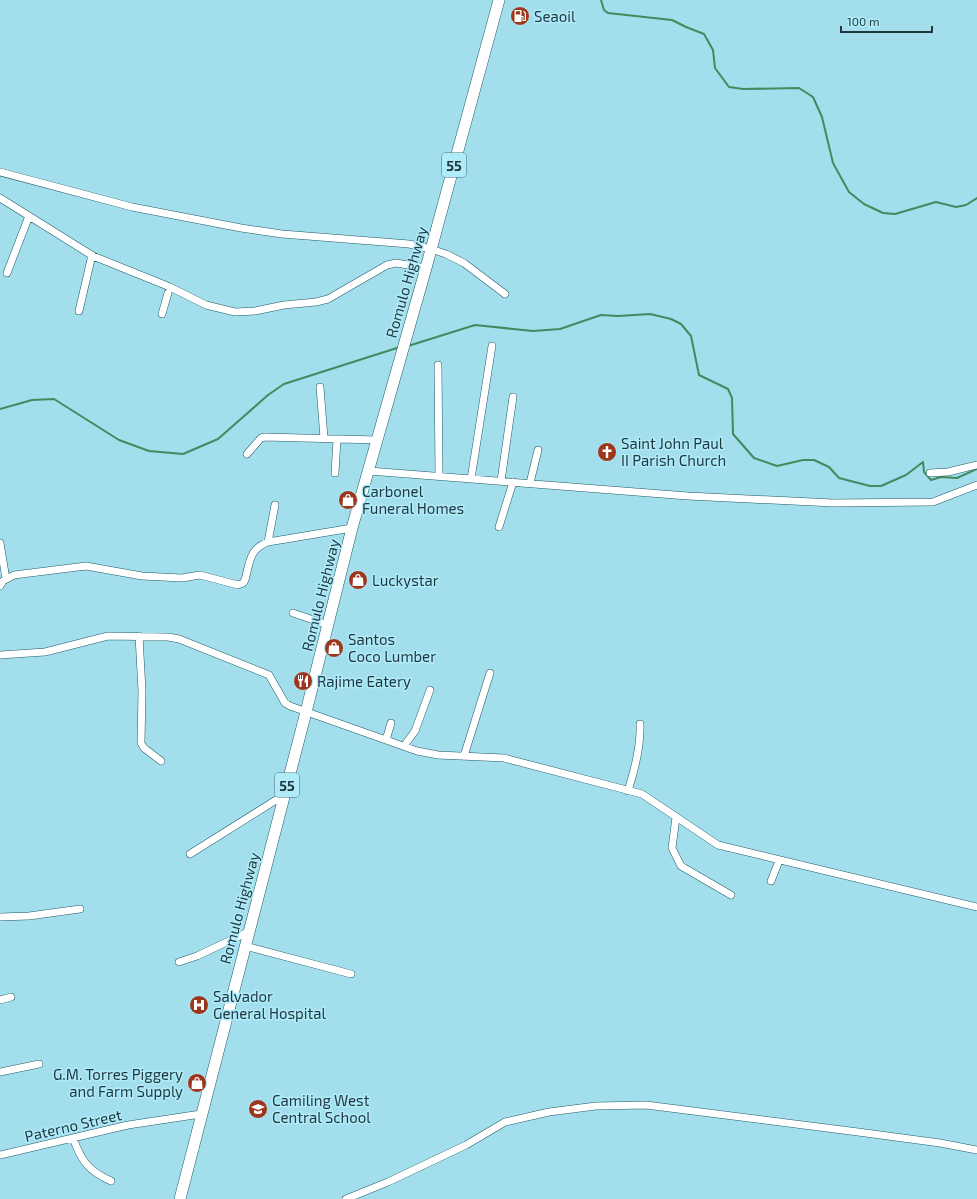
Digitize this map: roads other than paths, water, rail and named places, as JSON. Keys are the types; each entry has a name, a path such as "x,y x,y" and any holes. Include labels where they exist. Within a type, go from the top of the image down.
{"highway":[{"name":"Romulo Highway","path":"180,1199 200,1114 306,712 352,528 426,268 499,0"}],"street":[{"path":"0,172 132,207 241,228 282,234 409,244 431,249 446,254 464,263 505,294"},
{"path":"0,198 92,255 206,305 235,312 255,311 284,305 316,302 328,299 387,265 396,263 426,268"},
{"path":"7,273 29,216"},
{"path":"79,311 92,255"},
{"path":"162,314 169,290"},
{"path":"471,479 492,346"},
{"path":"438,365 439,476"},
{"path":"320,387 324,438"},
{"path":"501,481 513,396"},
{"path":"247,454 261,438 377,440"},
{"path":"335,473 337,439"},
{"path":"530,483 538,450"},
{"path":"930,473 948,472 977,465"},
{"path":"369,471 695,496 832,503 921,503 946,498 977,485"},
{"path":"499,527 513,482"},
{"path":"268,542 275,505"},
{"path":"0,586 6,579 14,575 86,566 142,576 182,578 200,575 238,585 243,583 245,580 252,554 255,549 268,542 352,528"},
{"path":"0,543 6,579"},
{"path":"293,614 328,625"},
{"path":"0,656 46,652 108,636 168,636 258,669 269,675 285,703 306,712 386,740 429,754 504,758 628,790 646,796 718,845 779,861 977,907"},
{"path":"140,636 142,691 141,743 144,748 161,761"},
{"path":"464,756 490,673"},
{"path":"404,746 415,731 430,690"},
{"path":"386,740 391,722"},
{"path":"628,790 633,777 641,737 640,724"},
{"path":"190,854 284,795"},
{"path":"676,817 672,848 681,866 731,895"},
{"path":"771,881 779,861"},
{"path":"0,917 29,916 80,910"},
{"path":"179,962 197,956 248,932"},
{"path":"245,946 351,974"},
{"path":"0,1000 11,997"},
{"path":"0,1072 39,1064"},
{"path":"346,1199 388,1182 466,1145 505,1122 549,1112 596,1106 624,1104 671,1108 880,1135 977,1150"},
{"name":"Paterno Street","path":"0,1155 128,1125 200,1114"},
{"path":"72,1138 81,1160 101,1176 111,1181"}],"waterway":[{"path":"601,0 604,10 608,13 672,20 704,34 713,50 715,68 729,87 743,89 799,88 813,97 822,117 833,163 849,192 864,204 883,213 895,214 936,202 956,207 966,205 977,198"},
{"path":"408,346 475,325 533,331 560,329 601,315 618,316 650,314 671,319 681,324 691,336 699,375 728,389 732,398 733,434 754,458 777,466 803,460 814,460 829,467 839,478 870,486 881,486 906,475 923,462 924,472 931,480 941,477 957,478 977,469"},
{"path":"0,409 32,400 54,399 119,440 149,451 183,454 218,439 268,395 284,384 400,347"}],"place":[{"name":"Seaoil","path":"520,16"},
{"name":"Saint John Paul II Parish Church","path":"607,452"},
{"name":"Carbonel Funeral Homes","path":"348,500"},
{"name":"Luckystar","path":"358,580"},
{"name":"Santos Coco Lumber","path":"334,648"},
{"name":"Rajime Eatery","path":"303,681"},
{"name":"Salvador General Hospital","path":"199,1005"},
{"name":"G.M. Torres Piggery and Farm Supply","path":"197,1083"},
{"name":"Camiling West Central School","path":"258,1109"}]}
